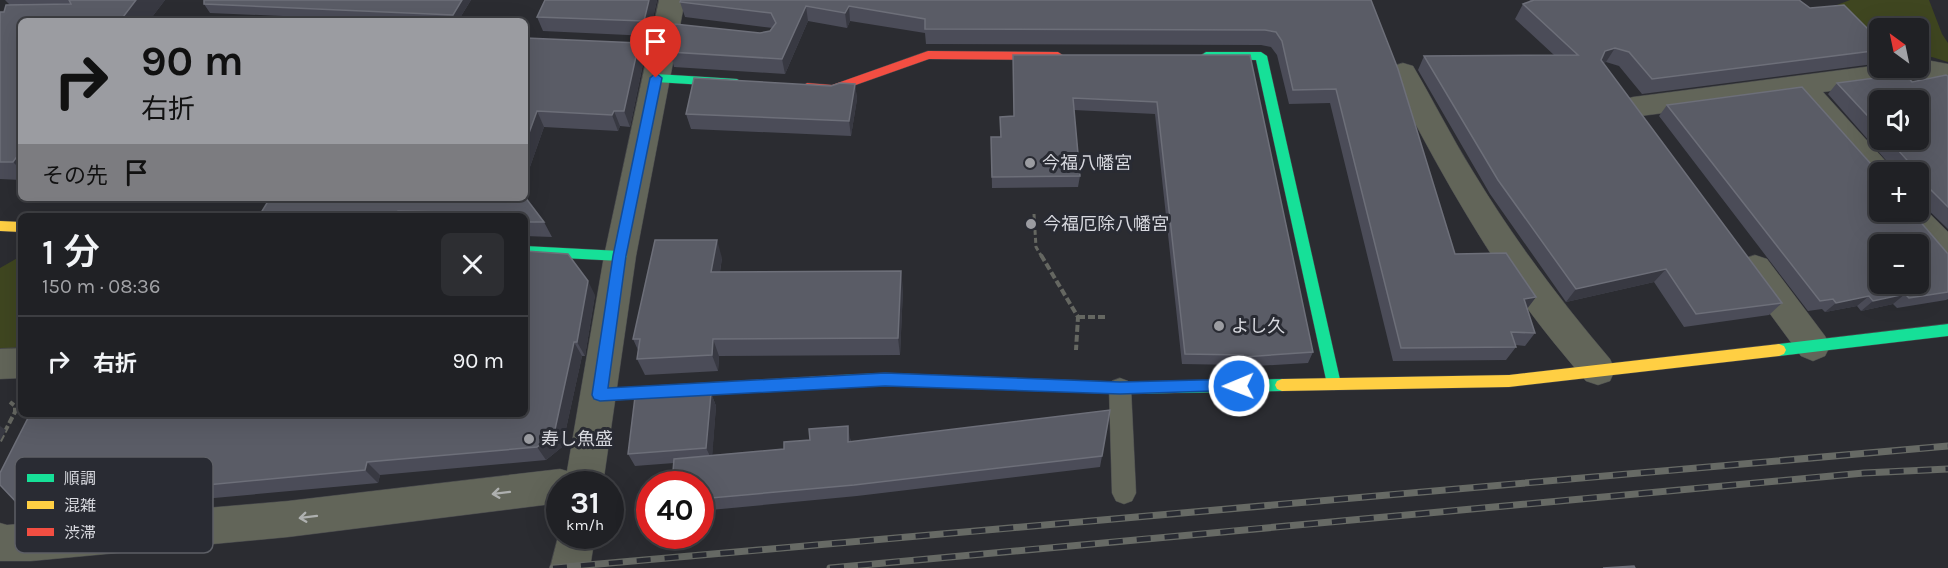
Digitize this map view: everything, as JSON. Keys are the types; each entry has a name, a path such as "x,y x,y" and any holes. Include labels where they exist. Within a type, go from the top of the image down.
{"street":[{"path":"579,471 600,395 620,256 666,30"},
{"path":"798,87 833,89 928,55 1071,56"},
{"path":"1189,56 1261,56 1334,384"},
{"path":"1634,107 1921,69 1948,74"},
{"path":"1403,73 1441,148 1484,218 1528,283 1598,370"},
{"path":"656,78 751,84"},
{"path":"1614,81 1655,136"},
{"path":"1802,85 1869,162"},
{"path":"1920,222 1948,254"},
{"path":"1741,250 1813,346"},
{"path":"528,251 620,256"},
{"path":"600,395 885,380 1120,388 1509,381 1948,330"},
{"path":"213,526 288,519 546,488"},
{"path":"0,541 4,544 15,543"},
{"path":"570,568 574,549"}],"lane":[{"path":"1120,388 1124,493"}],"path":[{"path":"1034,214 1036,247 1078,317 1076,337"},
{"path":"1078,317 1105,317"},
{"path":"0,399 10,402 15,410 0,441"}],"green space":[{"path":"1850,0 1929,0 1942,34 1948,43 1948,62 1929,57 1929,18 1869,18 1869,44 1837,5"},
{"path":"18,258 18,347 0,351 0,268"}],"building":[{"path":"69,0 136,0 122,18 18,18 18,155 13,162 0,162 0,12 4,12 6,5 71,4"},
{"path":"204,0 462,0 453,15 204,4"},
{"path":"545,0 649,0 644,21 537,17"},
{"path":"681,0 1371,0 1398,69 1455,254 1506,253 1536,297 1524,299 1535,333 1511,332 1516,347 1401,348 1336,89 1293,90 1282,41 1276,32 1265,30 925,29 925,19 849,6 845,13 806,6 782,59 670,52 675,24 760,33 770,31 776,23 771,13 680,2"},
{"path":"1534,0 1799,0 1810,8 1844,5 1869,30 1869,51 1652,79 1629,52 1615,48 1605,51 1601,60 1782,303 1696,314 1666,269 1576,289 1498,180 1424,56 1578,55 1523,4"},
{"path":"528,38 639,43 624,111 614,111 612,115 537,111 528,136"},
{"path":"1013,55 1250,55 1313,352 1244,357 1243,355 1185,354 1157,102 1073,98 1080,176 992,177 991,137 1001,137 1000,117 1014,116"},
{"path":"1948,76 1948,207 1930,189 1929,194 1929,162 1906,162 1907,160 1898,150 1929,150 1929,90 1869,90 1869,117 1837,83 1875,78 1908,78 1912,82"},
{"path":"694,78 831,86 840,83 855,84 849,121 686,114"},
{"path":"1802,87 1869,162 1869,222 1921,222 1948,254 1948,292 1909,298 1905,294 1873,301 1869,296 1836,303 1833,299 1820,301 1667,105"},
{"path":"268,201 528,201 544,222 528,222 528,213 398,211 397,213 261,213"},
{"path":"655,240 717,240 711,272 901,271 898,338 713,339 712,355 637,359 640,339 633,339"},
{"path":"528,251 568,254 588,281 577,342 574,342 554,434 537,447 367,462 365,470 213,484 213,457 15,457 15,501 0,485 0,473 28,417 528,417"},
{"path":"711,393 706,448 628,454 635,397"},
{"path":"1110,410 1102,456 854,485 714,498 714,471 673,471 674,459 784,449 784,442 810,440 809,429 848,426 848,442"},
{"path":"1634,566 1635,568 1603,568"}],"railway":[{"path":"553,568 1948,446"},
{"path":"830,568 1864,473 1948,469"}],"traffic: fast":[{"path":"1206,56 1261,56 1334,384"},
{"path":"656,78 737,83"},
{"path":"528,251 620,256"},
{"path":"1779,350 1948,330"},
{"path":"842,381 885,379 1120,388 1282,385"}],"traffic: slow":[{"path":"0,226 18,227"},
{"path":"1282,385 1509,381 1779,350"},
{"path":"600,395 842,381"}],"traffic: jam":[{"path":"807,87 833,89 928,55 1058,56"}],"place":[{"name":"今福八幡宮","path":"1030,163"},
{"name":"今福厄除八幡宮","path":"1031,224"},
{"name":"よし久","path":"1219,326"},
{"name":"寿し魚盛","path":"529,439"}],"route":[{"path":"656,78 620,256 600,395 885,380 1120,388 1239,386"}]}
